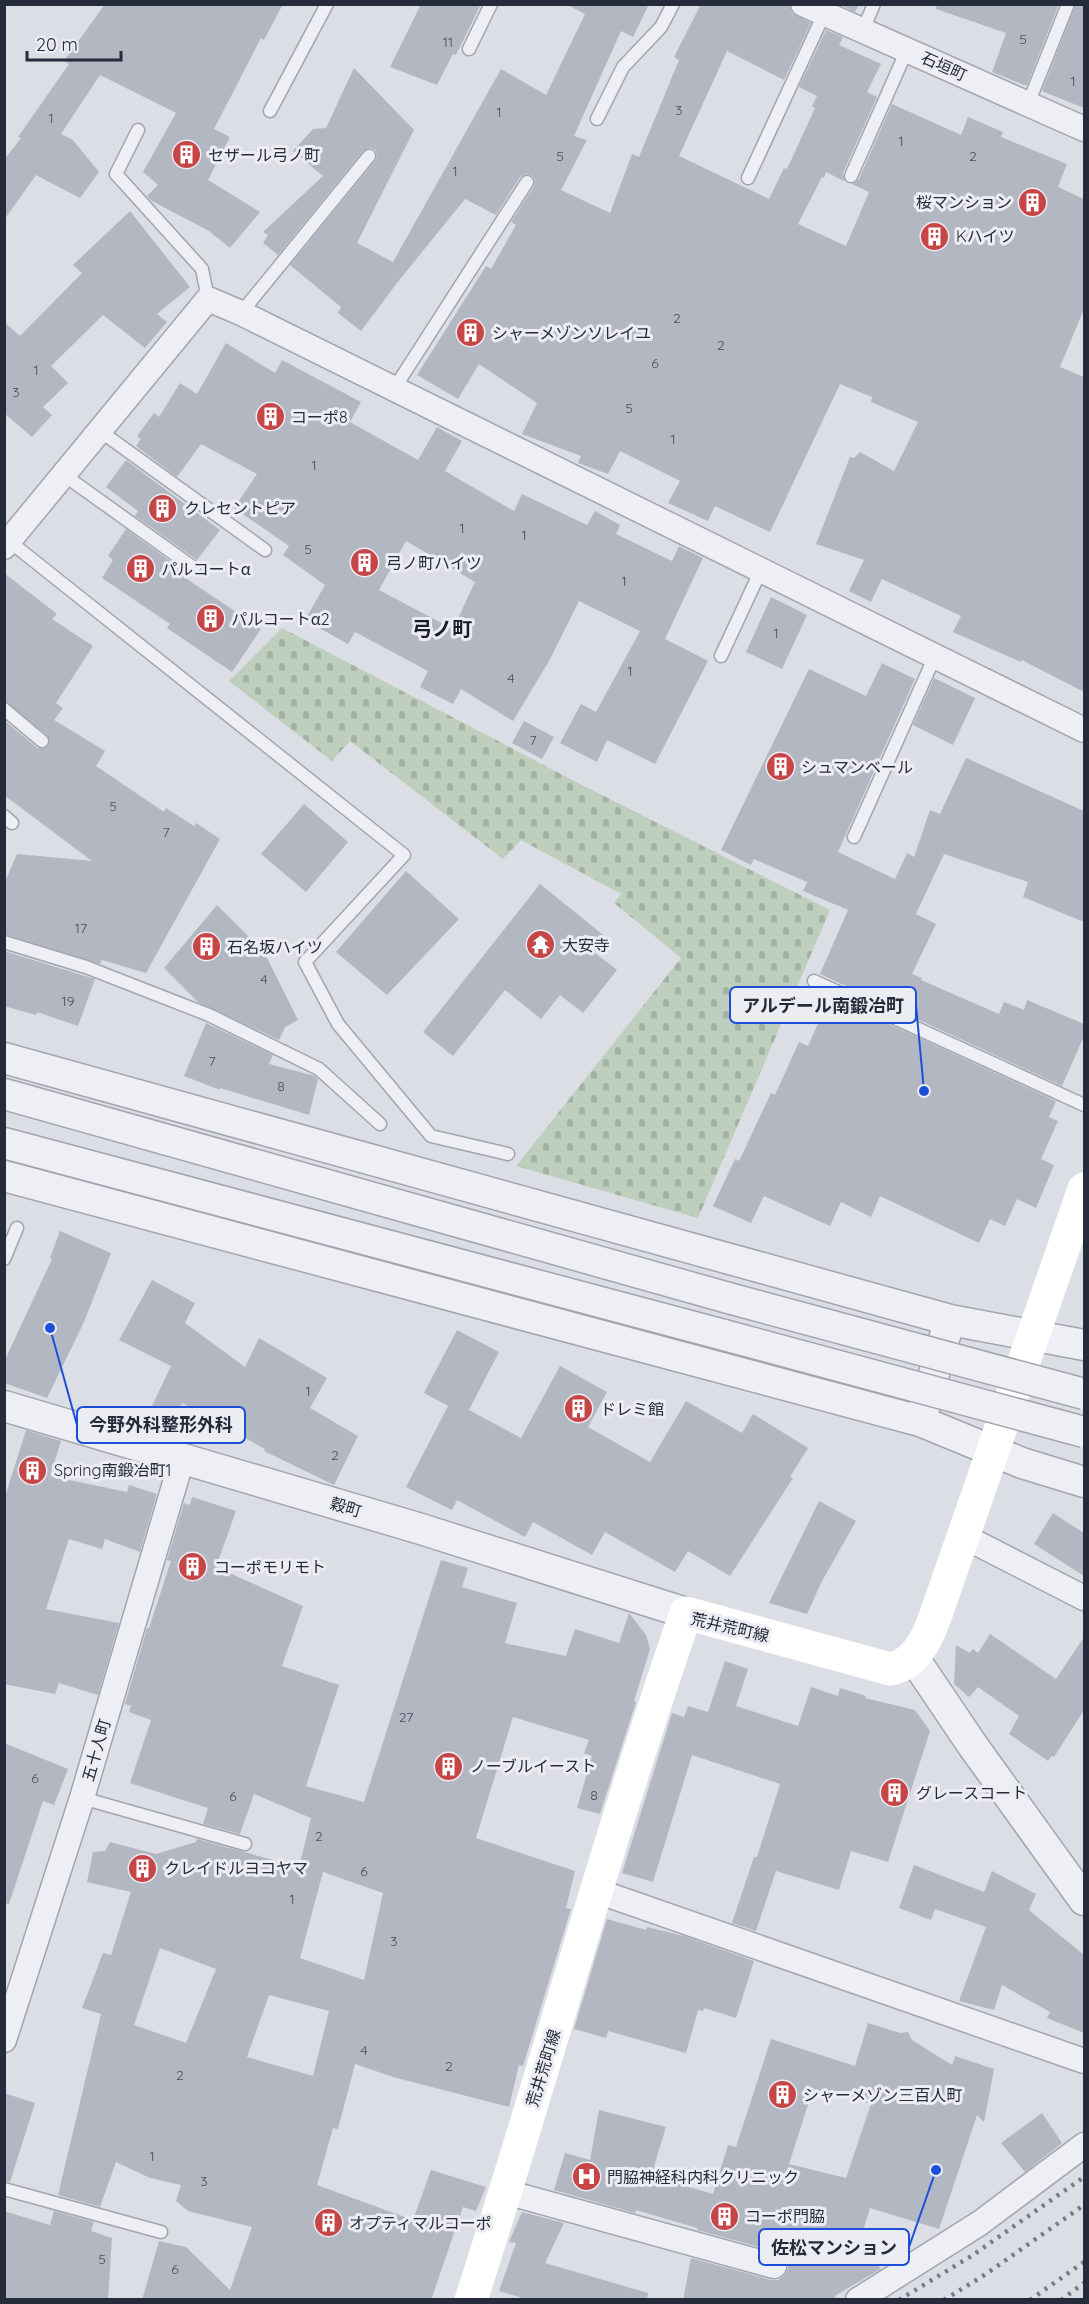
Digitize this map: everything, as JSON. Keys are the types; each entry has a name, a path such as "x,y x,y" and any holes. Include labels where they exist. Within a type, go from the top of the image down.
{"main road":[{"path":"913,1657 927,1638 994,1452 1084,1189"},
{"name":"荒井荒町線","path":"471,2300 597,1891 686,1613 890,1669 899,1667 913,1657"}],"street":[{"name":"石垣町","path":"813,9 1084,129"},
{"path":"7,544 208,299 241,313 1084,730"},
{"path":"4,1058 950,1320 1035,1334 1084,1345"},
{"path":"4,1094 732,1299 1084,1394"},
{"path":"4,1143 1084,1432"},
{"path":"4,1176 920,1421 1022,1463 1084,1482"},
{"path":"920,1421 950,1320"},
{"name":"穀町","path":"4,1407 421,1529 686,1613"},
{"name":"五十人町","path":"4,2040 82,1798 182,1459"},
{"path":"963,1536 1084,1598"},
{"path":"913,1657 973,1746 1084,1900"},
{"path":"597,1891 1084,2061"},
{"path":"858,2300 980,2223 1084,2145"},
{"path":"506,2192 774,2266"}],"lane":[{"path":"270,111 327,4"},
{"path":"469,49 491,4"},
{"path":"597,119 623,68 661,27 673,4"},
{"path":"863,30 874,4"},
{"path":"1028,104 1068,4"},
{"path":"748,177 813,9"},
{"path":"851,176 907,50"},
{"path":"138,130 116,174 202,269 208,299"},
{"path":"241,313 369,156"},
{"path":"394,389 527,182"},
{"path":"100,431 265,550"},
{"path":"64,475 194,568"},
{"path":"7,544 404,855 305,962 338,1024 431,1136 508,1154"},
{"path":"721,656 761,570"},
{"path":"854,837 935,656"},
{"path":"4,709 42,741"},
{"path":"4,942 86,967 209,1014 319,1069 380,1124"},
{"path":"814,981 1084,1105"},
{"path":"4,1259 17,1228"},
{"path":"82,1798 245,1844"},
{"path":"4,2189 161,2232"}],"green space":[{"path":"282,628 582,785 830,910 698,1218 516,1166 681,958 614,903 621,894 521,840 503,859 350,741 332,761 229,681"}],"building":[{"path":"105,4 283,4 264,40 261,38 214,129 230,137 208,180 260,212 230,248 209,231 152,201 147,196 158,185 143,172 176,113 100,75 61,134 73,140 99,172 80,198 36,175 4,220 4,160 69,64 64,61"},
{"path":"421,4 481,4 456,55 453,54 437,85 390,67"},
{"path":"566,4 649,4 633,37 621,31 574,136 587,140 561,190 610,213 632,154 639,157 679,60 674,57 701,4 789,4 792,13 811,23 784,80 727,51 679,156 769,199 784,168 787,169 815,108 812,106 817,96 799,87 826,30 843,37 839,45 881,64 867,92 877,97 843,173 844,181 826,172 798,224 846,246 869,192 852,184 859,179 892,104 961,135 968,117 1003,132 1001,137 1067,164 1058,187 1084,199 1084,309 1060,367 1084,377 1084,692 1022,660 1021,662 953,632 961,616 882,579 871,602 849,591 864,560 816,544 850,457 854,458 860,452 894,471 918,422 871,402 872,397 840,384 770,532 715,506 708,521 668,503 680,481 620,451 608,474 578,463 581,456 522,434 537,403 479,364 458,399 417,375 486,266 491,269 516,225 511,222 534,186 535,179 531,175 520,177 496,215 465,199 361,331 338,313 341,307 290,265 375,161 377,157 375,150 370,148 363,151 278,255 263,243 268,235 263,232 323,176 293,151 313,129 326,128 354,68 414,130 357,243 393,262 501,69 546,95 585,14"},
{"path":"839,4 859,4 855,12"},
{"path":"937,4 1059,4 1027,85 1024,85 992,72 1006,33 936,9"},
{"path":"1076,4 1084,4 1084,108 1042,91"},
{"path":"130,211 190,287 157,314 167,322 145,348 103,315 51,366 68,383 43,407 52,415 32,437 4,413 4,322 20,336 82,273 73,265"},
{"path":"226,343 275,373 282,360 361,402 350,422 418,460 437,427 462,441 445,471 514,511 522,494 587,525 595,511 620,525 616,534 672,561 679,546 703,558 665,639 708,661 655,764 607,740 597,762 560,743 581,704 596,712 640,631 579,601 549,661 513,721 461,689 453,704 420,687 428,671 355,632 348,644 305,620 325,585 283,555 289,546 234,508 257,474 201,444 177,477 136,446 141,439 137,436 154,413 159,417 180,383 197,394","holes":["406,541 475,582 453,629 379,590"]},
{"name":"クレセントピア","path":"126,460 220,530 197,560 135,516 138,511 106,487"},
{"path":"126,529 188,574 185,577 190,581 261,629 232,672 167,628 170,624 102,578 113,560 108,556"},
{"path":"4,573 57,614 52,619 93,646 56,703 63,708 54,720 105,751 96,766 164,812 166,808 194,826 196,823 220,839 146,973 102,960 100,964 4,934 4,884 17,854 92,861 4,795 4,720 37,748 45,748 50,742 47,735 4,701"},
{"path":"771,597 807,615 782,669 746,652"},
{"path":"882,663 915,679 838,852 895,879 907,853 914,857 930,810 940,814 966,758 1084,811 1084,922 1023,897 1028,882 944,854 916,914 936,924 912,974 922,978 921,980 999,1014 1004,1002 1024,1010 1027,1000 1084,1024 1084,1036 1062,1086 820,974 848,910 803,891 807,882 754,859 751,865 721,850 809,669 866,696"},
{"path":"934,678 975,698 953,745 913,725"},
{"path":"524,721 554,737 542,759 512,743"},
{"path":"304,804 348,842 306,892 261,854"},
{"path":"406,871 459,919 387,995 336,952"},
{"name":"大安寺","path":"540,884 607,938 595,953 617,970 583,1013 560,995 541,1019 505,990 453,1056 423,1032"},
{"path":"217,905 264,952 298,1020 285,1027 279,1040 198,1002 164,968"},
{"path":"4,951 95,979 78,1026 37,1012 36,1015 4,1006"},
{"path":"830,997 1056,1101 1049,1117 1058,1121 1041,1159 1054,1165 1036,1208 1017,1199 1005,1226 990,1219 979,1243 880,1196 871,1217 841,1202 830,1226 764,1196 751,1223 713,1206 735,1159 739,1161 771,1093 775,1095 799,1042 808,1046"},
{"path":"206,1023 273,1055 269,1064 315,1076 318,1079 309,1115 220,1088 220,1090 184,1076"},
{"path":"60,1231 111,1253 84,1322 47,1398 4,1383 4,1362 52,1259 50,1258"},
{"path":"152,1280 195,1303 185,1323 245,1367 259,1338 327,1378 310,1408 358,1436 334,1485 264,1451 265,1449 182,1403 168,1434 142,1427 171,1366 119,1340"},
{"path":"457,1330 499,1352 469,1410 521,1438 560,1366 607,1392 588,1427 650,1462 686,1401 742,1433 753,1414 808,1448 790,1477 793,1478 730,1576 688,1551 675,1572 605,1532 592,1555 533,1522 525,1537 457,1500 452,1510 406,1487 448,1406 424,1393"},
{"path":"26,1430 61,1441 50,1476 127,1492 129,1485 157,1494 140,1552 105,1539 102,1549 69,1539 46,1609 119,1623 98,1695 59,1683 55,1694 4,1684 4,1500"},
{"path":"192,1497 236,1511 216,1567 303,1606 282,1666 339,1685 306,1786 364,1802 441,1560 468,1568 462,1587 517,1603 505,1643 566,1656 575,1629 619,1643 629,1613 646,1635 650,1649 634,1701 636,1702 600,1814 577,1808 592,1756 584,1753 589,1740 513,1717 476,1838 575,1871 566,1908 571,1909 523,2066 519,2065 509,2107 393,2077 355,2064 338,2129 333,2128 317,2185 413,2220 431,2170 486,2187 476,2211 463,2207 431,2300 142,2300 159,2241 186,2247 230,2290 252,2227 188,2211 176,2201 181,2185 150,2178 116,2162 100,2207 58,2195 101,2014 82,2008 103,1953 111,1955 131,1892 87,1882 93,1852 105,1851 110,1842 156,1854 196,1842 197,1839 299,1867 311,1818 254,1794 240,1834 203,1824 208,1808 130,1783 151,1720 129,1712 131,1706 125,1704 147,1628 149,1628 171,1561 167,1560 184,1503 190,1505","holes":["323,1872 383,1893 364,1980 300,1958","160,1948 216,1969 186,2043 134,2025","269,1995 329,2011 313,2076 247,2057"]},
{"path":"819,1501 856,1521 821,1583 807,1614 769,1603"},
{"path":"1053,1513 1084,1533 1084,1576 1034,1544"},
{"path":"990,1634 1056,1679 1084,1637 1084,1710 1054,1757 1052,1756 1048,1761 1009,1734 1019,1716 978,1687 969,1697 954,1684 956,1645 970,1653 973,1649 978,1653"},
{"path":"725,1661 748,1669 736,1706 798,1726 811,1687 838,1696 840,1688 866,1696 865,1698 915,1710 930,1731 888,1862 851,1851 839,1890 776,1871 756,1931 732,1923 754,1857 757,1857 780,1784 692,1755 653,1882 622,1873 672,1713 684,1717 688,1706 708,1712"},
{"path":"4,1743 68,1769 54,1805 43,1801 9,1904 4,1903"},
{"path":"914,1865 984,1892 992,1871 1036,1894 1029,1910 1084,1955 1084,2033 1047,2018 1050,2012 1002,1985 994,2010 959,2001 986,1927 935,1909 931,1920 899,1908"},
{"path":"607,1919 646,1930 647,1927 684,1936 754,1961 736,2018 704,2008 703,2011 698,2010 686,2053 608,2031 606,2038 574,2029"},
{"path":"868,2023 900,2033 908,2032 912,2040 952,2065 955,2056 994,2069 984,2122 977,2115 939,2229 870,2208 859,2244 881,2269 836,2295 834,2300 683,2300 691,2258 771,2280 778,2280 784,2276 788,2269 788,2262 778,2252 697,2230 697,2228 636,2210 635,2213 554,2190 565,2153 590,2160 599,2110 666,2127 651,2176 713,2194 728,2145 736,2147 771,2039 855,2066","holes":["813,2089 871,2104 846,2178 789,2164"]},
{"path":"4,2093 35,2103 10,2182 4,2181"},
{"path":"1042,2113 1062,2143 1025,2172 1001,2143"},
{"path":"4,2211 50,2225 54,2211 94,2222 91,2231 112,2238 108,2300 4,2300"},
{"path":"522,2212 564,2223 545,2263 648,2293 647,2300 529,2300 499,2291 516,2243 509,2242"}],"railway":[{"path":"899,2300 973,2255 1084,2177"},
{"path":"944,2300 986,2274 1084,2205"},
{"path":"1030,2300 1084,2262"},
{"path":"1061,2300 1084,2283"}],"place":[{"name":"セザール弓ノ町","path":"187,155"},
{"name":"桜マンション","path":"1033,202"},
{"name":"Kハイツ","path":"935,236"},
{"name":"シャーメゾンソレイユ","path":"471,333"},
{"name":"コーポ8","path":"270,417"},
{"name":"クレセントピア","path":"163,508"},
{"name":"弓ノ町ハイツ","path":"365,563"},
{"name":"パルコートα","path":"140,569"},
{"name":"パルコートα2","path":"210,619"},
{"name":"シュマンベール","path":"780,767"},
{"name":"大安寺","path":"541,945"},
{"name":"石名坂ハイツ","path":"206,947"},
{"name":"アルデール南鍛冶町","path":"924,1091"},
{"name":"今野外科整形外科","path":"50,1328"},
{"name":"ドレミ館","path":"579,1409"},
{"name":"Spring南鍛冶町1","path":"33,1470"},
{"name":"コーポモリモト","path":"193,1567"},
{"name":"ノーブルイースト","path":"449,1766"},
{"name":"グレースコート","path":"895,1793"},
{"name":"クレイドルヨコヤマ","path":"143,1868"},
{"name":"シャーメゾン三百人町","path":"782,2095"},
{"name":"佐松マンション","path":"936,2170"},
{"name":"門脇神経科内科クリニック","path":"586,2177"},
{"name":"コーポ門脇","path":"724,2216"},
{"name":"オプティマルコーポ","path":"328,2223"}],"district":[{"name":"弓ノ町","path":"442,629"}]}
